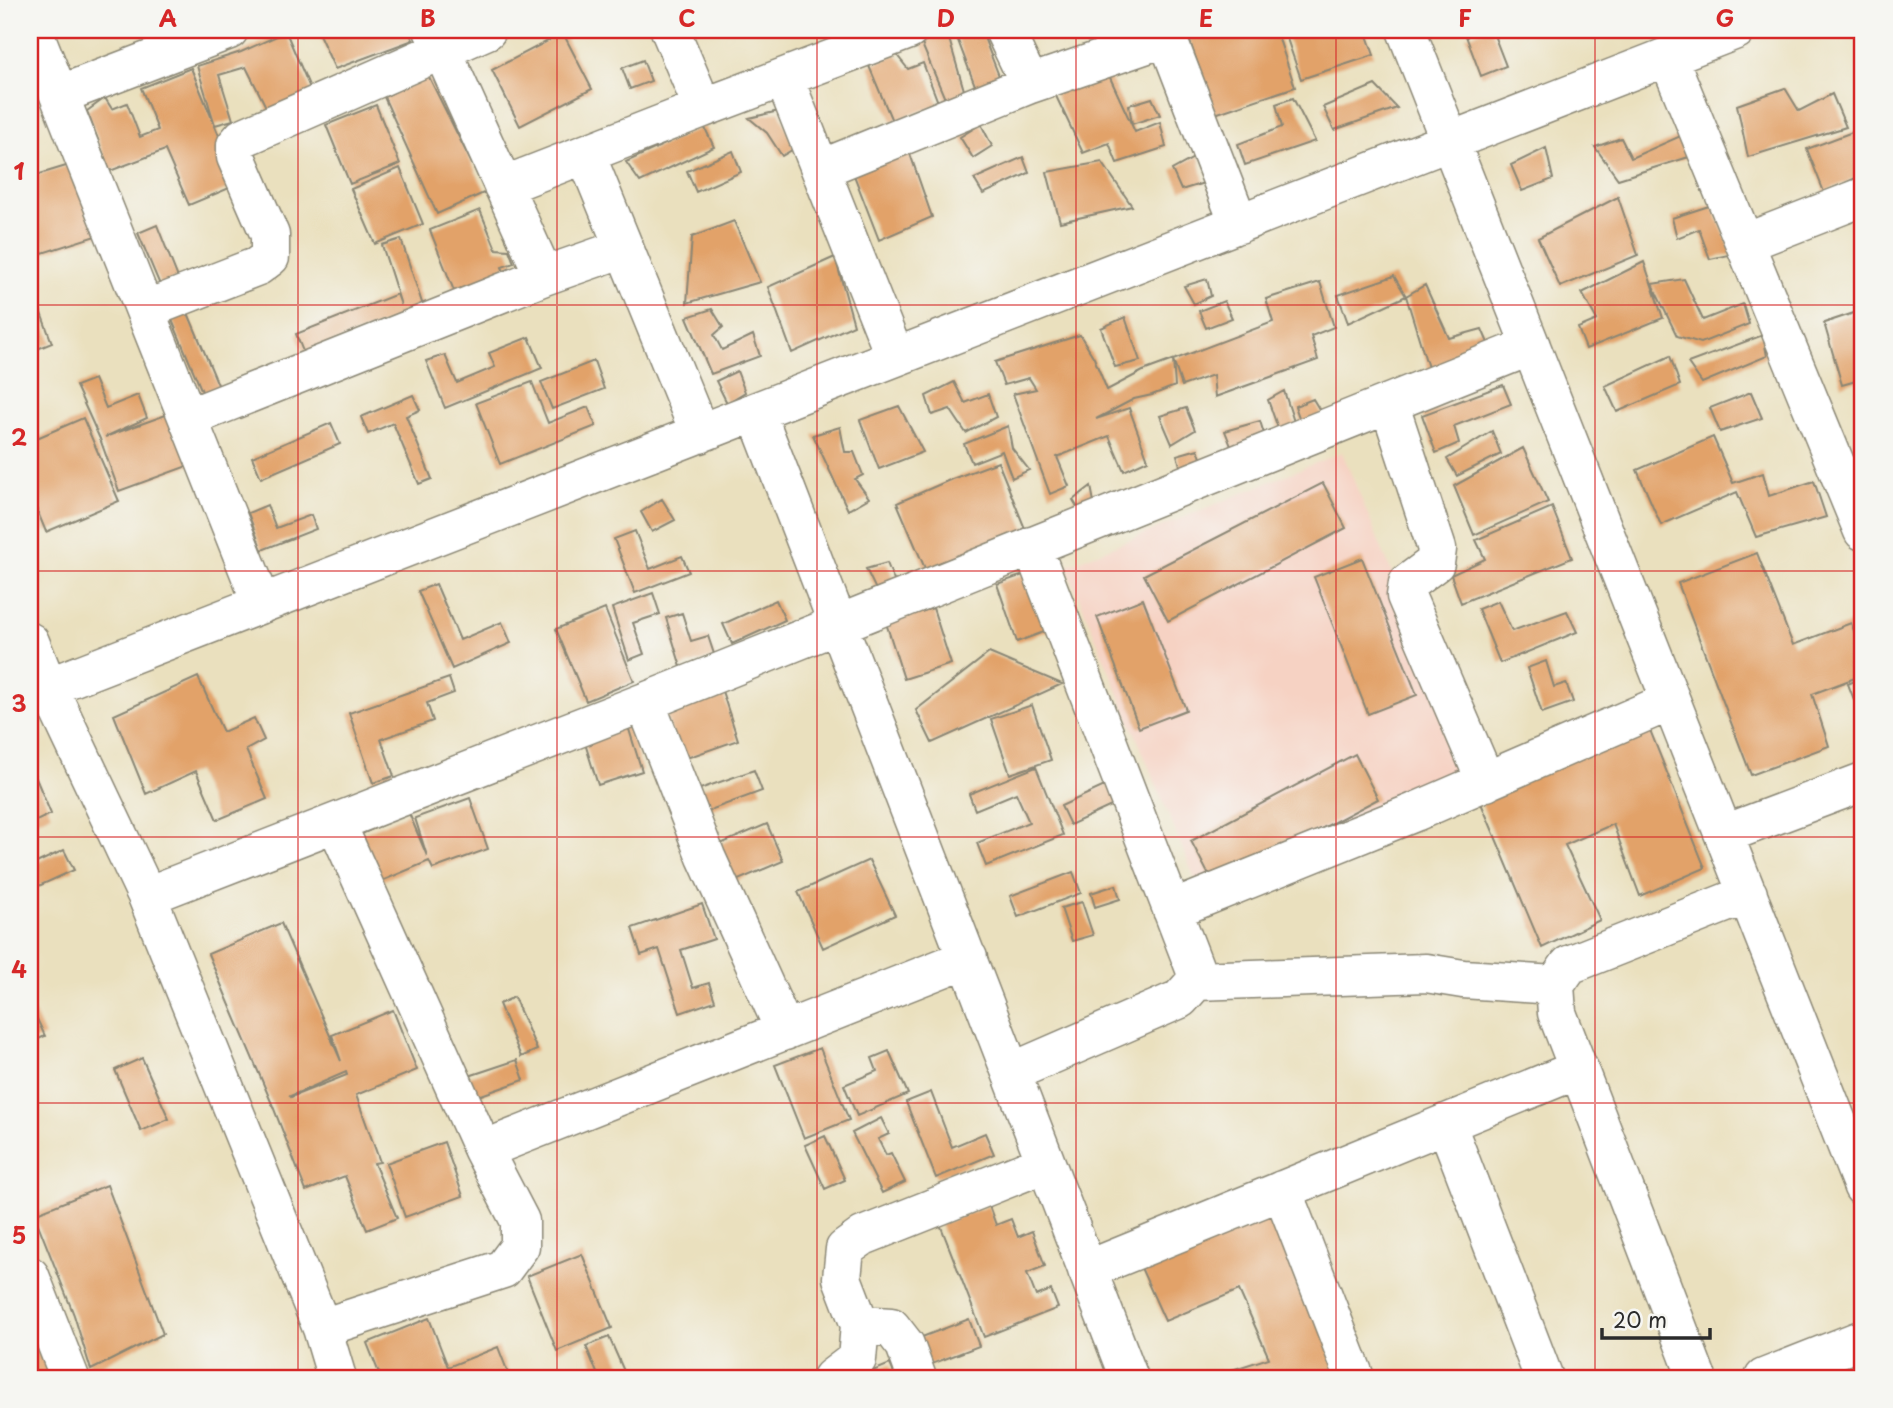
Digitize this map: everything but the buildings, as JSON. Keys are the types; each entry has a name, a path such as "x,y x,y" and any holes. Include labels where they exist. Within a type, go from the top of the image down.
{"street":[{"path":"33,30 262,604"},
{"path":"59,95 229,30"},
{"path":"145,310 258,266 270,257 270,235 236,157 236,145 242,138 438,40 487,30"},
{"path":"670,30 703,108"},
{"path":"503,186 909,30"},
{"path":"1004,30 1030,84"},
{"path":"1406,30 1863,1187"},
{"path":"39,690 1736,30"},
{"path":"821,169 1030,84 1166,33 1239,223"},
{"path":"438,40 544,276"},
{"path":"1668,57 1745,243 1854,480 1863,531"},
{"path":"783,78 895,357"},
{"path":"586,155 700,434"},
{"path":"1745,243 1863,197"},
{"path":"188,418 544,276 624,248"},
{"path":"147,896 645,702 1531,345"},
{"path":"1389,403 1437,549 1435,563 1408,583 1406,596 1486,782"},
{"path":"756,412 1129,1378"},
{"path":"1032,547 1195,969 1196,981"},
{"path":"30,642 39,690 147,896 322,1328 337,1378"},
{"path":"1172,910 1486,782 1671,701"},
{"path":"645,702 706,858 785,1031"},
{"path":"1725,834 1863,782"},
{"path":"322,1328 503,1269 520,1246 520,1221 483,1150 336,823"},
{"path":"1697,1378 1558,1013 1555,985 1569,965 1748,894"},
{"path":"483,1150 968,958"},
{"path":"1012,1072 1180,999 1196,981 1426,973 1463,979 1555,985"},
{"path":"1087,1270 1579,1069"},
{"path":"1446,1123 1544,1378"},
{"path":"832,1378 857,1359 860,1325 842,1278 845,1249 863,1236 1046,1163"},
{"path":"1282,1190 1355,1378"},
{"path":"31,1283 70,1378"},
{"path":"860,1325 891,1327 905,1345 916,1378"},
{"path":"1764,1378 1863,1339"}],"shaded area":[{"path":"1342,452 1478,782 1202,896 1066,566"}]}
